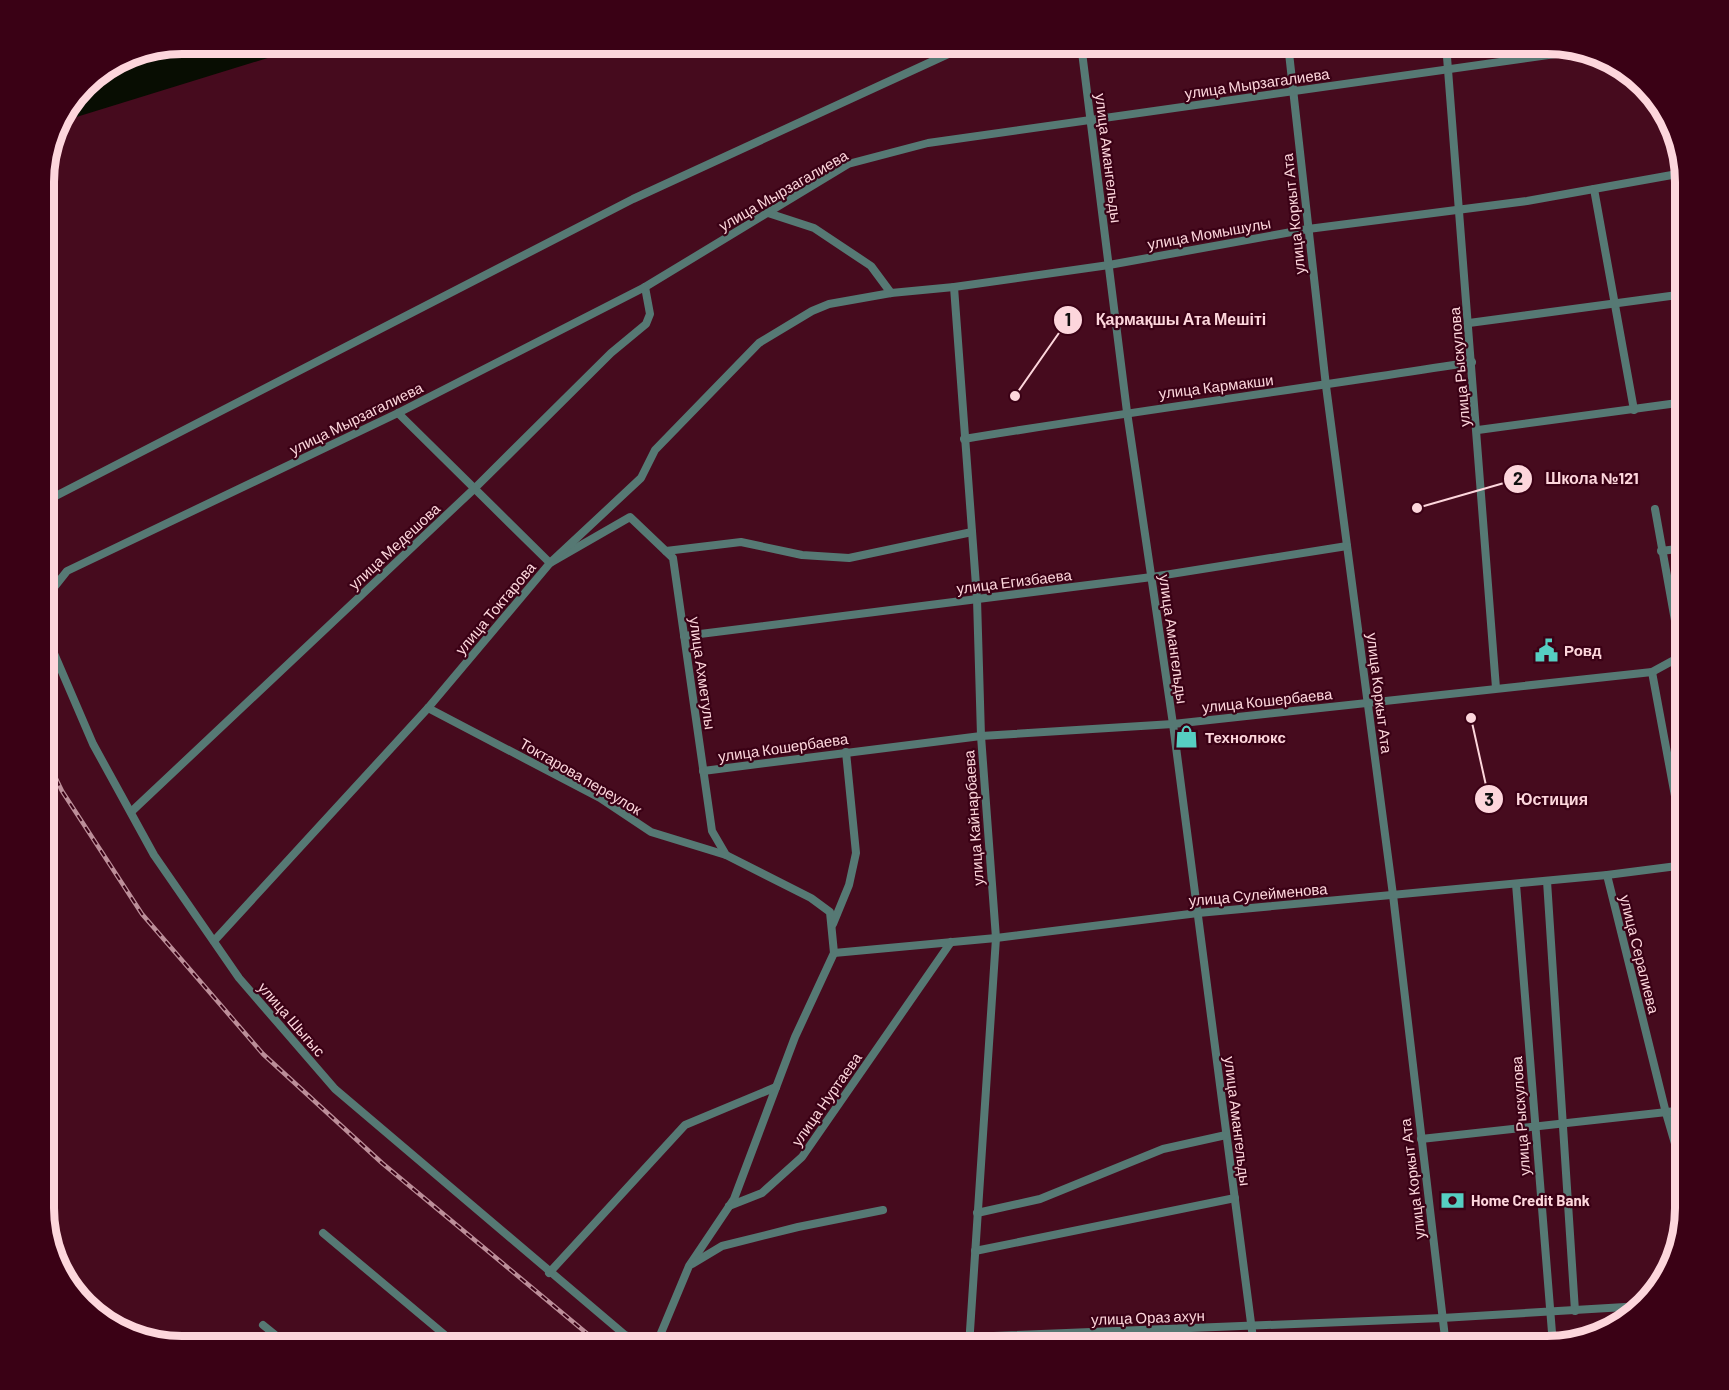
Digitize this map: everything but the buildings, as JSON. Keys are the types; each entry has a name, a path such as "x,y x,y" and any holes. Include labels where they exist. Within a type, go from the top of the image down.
{"street":[{"path":"54,497 633,199 948,54"},
{"name":"улица Амангельды","path":"1082,54 1127,412 1173,724 1252,1336"},
{"name":"улица Коркыт Ата","path":"1289,54 1326,386 1368,702 1444,1336"},
{"name":"улица Рыскулова","path":"1447,54 1478,430 1496,688"},
{"name":"улица Мырзагалиева","path":"67,571 398,413 645,287 848,164 928,142 1091,121 1555,54"},
{"name":"улица Момышулы","path":"812,311 830,304 891,292 954,287 1109,265 1308,229 1459,210 1675,174"},
{"path":"1594,189 1634,410"},
{"path":"768,213 814,228 871,266 891,292"},
{"name":"улица Медешова","path":"131,812 475,488 611,352 646,324 650,314 645,287"},
{"name":"улица Кайнарбаева","path":"954,287 977,599 981,736 996,938 969,1336"},
{"path":"1469,323 1675,296"},
{"name":"улица Токтарова","path":"214,941 428,708 550,563 640,478 655,450 759,343 812,311"},
{"name":"улица Кармакши","path":"964,439 1127,412 1326,386 1472,362"},
{"path":"1478,430 1675,404"},
{"path":"398,413 550,563"},
{"path":"1655,509 1675,617"},
{"name":"улица Ахметулы","path":"550,563 630,517 673,558 712,831 726,855"},
{"path":"666,550 741,542 802,555 849,558 972,532"},
{"name":"улица Егизбаева","path":"684,636 1152,578 1347,546"},
{"path":"1661,551 1675,549"},
{"name":"улица Шыгыс","path":"54,588 67,571"},
{"name":"улица Шыгыс","path":"54,653 93,744 154,855 239,978 335,1089 549,1273 627,1336"},
{"name":"улица Кошербаева","path":"703,771 981,736 1173,724 1652,672 1675,659"},
{"path":"1652,672 1675,792"},
{"name":"Токтарова переулок","path":"428,708 600,798 651,832 726,855"},
{"path":"833,924 849,885 856,854 846,752"},
{"path":"660,1336 689,1266 734,1199 795,1037 834,953 833,924 830,912 810,898 726,855"},
{"name":"улица Сулейменова","path":"834,953 996,938 1198,913 1547,881 1675,866"},
{"name":"улица Сералиева","path":"1607,875 1675,1142"},
{"path":"1547,881 1575,1311"},
{"name":"улица Рыскулова","path":"1516,884 1552,1336"},
{"name":"улица Нуртаева","path":"729,1206 762,1193 802,1157 951,942"},
{"path":"549,1273 685,1125 776,1087"},
{"path":"1421,1139 1675,1112"},
{"path":"977,1213 1040,1199 1163,1149 1227,1135"},
{"path":"975,1251 1235,1198"},
{"path":"689,1266 722,1246 798,1227 883,1210"},
{"path":"323,1233 445,1336"},
{"name":"улица Ораз ахун","path":"1075,1336 1628,1307"},
{"path":"263,1325 276,1336"}],"shaded area":[{"path":"281,54 71,119 80,104 104,80 125,67 157,56"}],"railway":[{"path":"54,775 62,791 142,914 263,1054 382,1163 590,1336"}],"place":[{"name":"Қармақшы Ата Мешіті","path":"1015,396"},
{"name":"Школа №121","path":"1417,508"},
{"name":"Ровд","path":"1546,650"},
{"name":"Юстиция","path":"1471,718"},
{"name":"Технолюкс","path":"1187,737"},
{"name":"Home Credit Bank","path":"1453,1200"}]}
